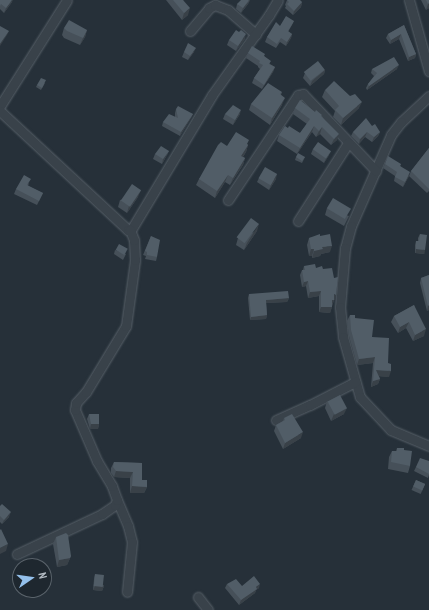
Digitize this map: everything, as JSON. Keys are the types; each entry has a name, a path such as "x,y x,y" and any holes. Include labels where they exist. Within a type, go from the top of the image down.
{"street":[{"path":"0,106 67,0"},
{"path":"130,230 142,214 179,148 212,95 256,34 278,0"},
{"path":"409,0 427,56 429,71"},
{"path":"190,31 209,8 215,5 228,10 256,34"},
{"path":"228,200 298,95 303,94 307,96 348,143 376,171"},
{"path":"429,96 401,122 391,135 351,226 345,248 340,307 343,337 360,397 391,430 429,446"},
{"path":"0,111 93,198 128,230 130,230 134,240 135,260 126,326 86,392 76,403 75,410 96,461 112,486 128,526 132,542 128,592"},
{"path":"298,221 348,143"},
{"path":"276,420 310,405 355,382"},
{"path":"17,554 102,514 115,505 117,500"},
{"path":"198,597 208,610"}],"building":[{"path":"0,0 12,0 6,8 1,4 0,6"},
{"path":"173,0 183,0 190,8 184,13"},
{"path":"241,0 249,0 243,8 237,4"},
{"path":"287,0 300,0 302,2 294,11 287,4 289,2"},
{"path":"286,16 294,21 288,31 292,34 287,42 281,38 277,44 267,37 276,22 280,26"},
{"path":"69,20 87,30 83,38 67,31 64,28"},
{"path":"404,25 416,54 409,57 401,34 391,40 388,34"},
{"path":"0,26 9,31 0,44"},
{"path":"236,30 239,32 241,30 246,34 238,46 229,40"},
{"path":"188,43 196,48 190,56 184,52"},
{"path":"252,46 265,54 264,56 271,61 269,64 275,67 264,85 254,78 263,65 259,63 260,61 248,53"},
{"path":"394,57 399,65 369,86 368,84 377,73 372,69"},
{"path":"318,61 325,70 311,81 304,72"},
{"path":"41,78 46,80 42,88 37,85"},
{"path":"334,81 350,96 355,94 362,102 343,118 335,110 339,106 325,90"},
{"path":"268,83 282,92 280,94 285,98 272,118 251,104"},
{"path":"300,100 315,112 316,110 322,115 321,116 339,134 334,139 322,127 319,131 314,126 300,148 279,135 285,126 288,128 289,126 300,133 310,119 295,108"},
{"path":"233,105 241,110 235,120 225,114"},
{"path":"178,106 193,114 181,132 163,122 169,114 178,118 176,109"},
{"path":"366,118 372,126 375,124 380,132 374,137 367,132 360,139 353,132"},
{"path":"236,132 249,140 248,145 241,156 245,158 233,178 228,175 217,191 199,179 218,145 221,142 227,146"},
{"path":"318,142 331,151 326,159 313,149"},
{"path":"161,146 169,151 163,159 155,154"},
{"path":"429,148 429,189 411,171"},
{"path":"298,153 305,157 302,161 296,157"},
{"path":"388,156 410,172 405,182 395,177 397,172 385,164"},
{"path":"265,167 277,174 271,185 258,178"},
{"path":"24,175 31,179 27,185 43,193 39,201 16,189"},
{"path":"132,184 141,190 130,207 121,201"},
{"path":"333,198 351,209 345,219 327,208"},
{"path":"251,218 259,224 245,243 237,237"},
{"path":"320,234 320,236 330,234 332,246 322,247 323,249 314,251 314,249 311,249 309,238"},
{"path":"420,234 427,235 425,250 416,249 416,241 419,241"},
{"path":"151,236 160,240 157,257 147,255 147,252 145,251"},
{"path":"119,244 128,249 124,255 116,250"},
{"path":"315,264 316,268 322,266 323,269 332,268 334,278 338,277 336,295 334,294 332,307 321,307 321,291 310,292 308,281 304,282 302,270 305,270 304,266"},
{"path":"429,275 429,305 428,306 421,278"},
{"path":"288,291 289,298 266,300 267,315 251,317 249,294"},
{"path":"414,305 426,329 415,335 409,322 400,327 394,316"},
{"path":"350,315 355,315 355,318 374,320 372,337 389,338 388,363 391,364 391,371 376,370 380,379 373,381 375,357 359,359 351,330"},
{"path":"340,395 347,408 335,415 328,402"},
{"path":"89,414 99,414 99,424 91,424"},
{"path":"292,414 303,432 285,443 276,425 285,420 284,418"},
{"path":"397,448 404,448 404,450 412,451 410,466 391,462 392,451 397,451"},
{"path":"420,458 429,461 429,474 416,467"},
{"path":"114,462 142,463 142,480 147,480 147,487 132,486 133,472 116,471 113,467"},
{"path":"416,480 425,484 422,490 413,486"},
{"path":"2,504 11,512 4,520 0,516 0,506"},
{"path":"1,529 8,544 0,548 0,530"},
{"path":"66,533 68,535 71,556 70,558 59,560 56,537"},
{"path":"95,574 104,575 103,587 94,586"},
{"path":"254,576 260,584 256,587 257,589 241,600 227,584 236,579 242,586"}]}
